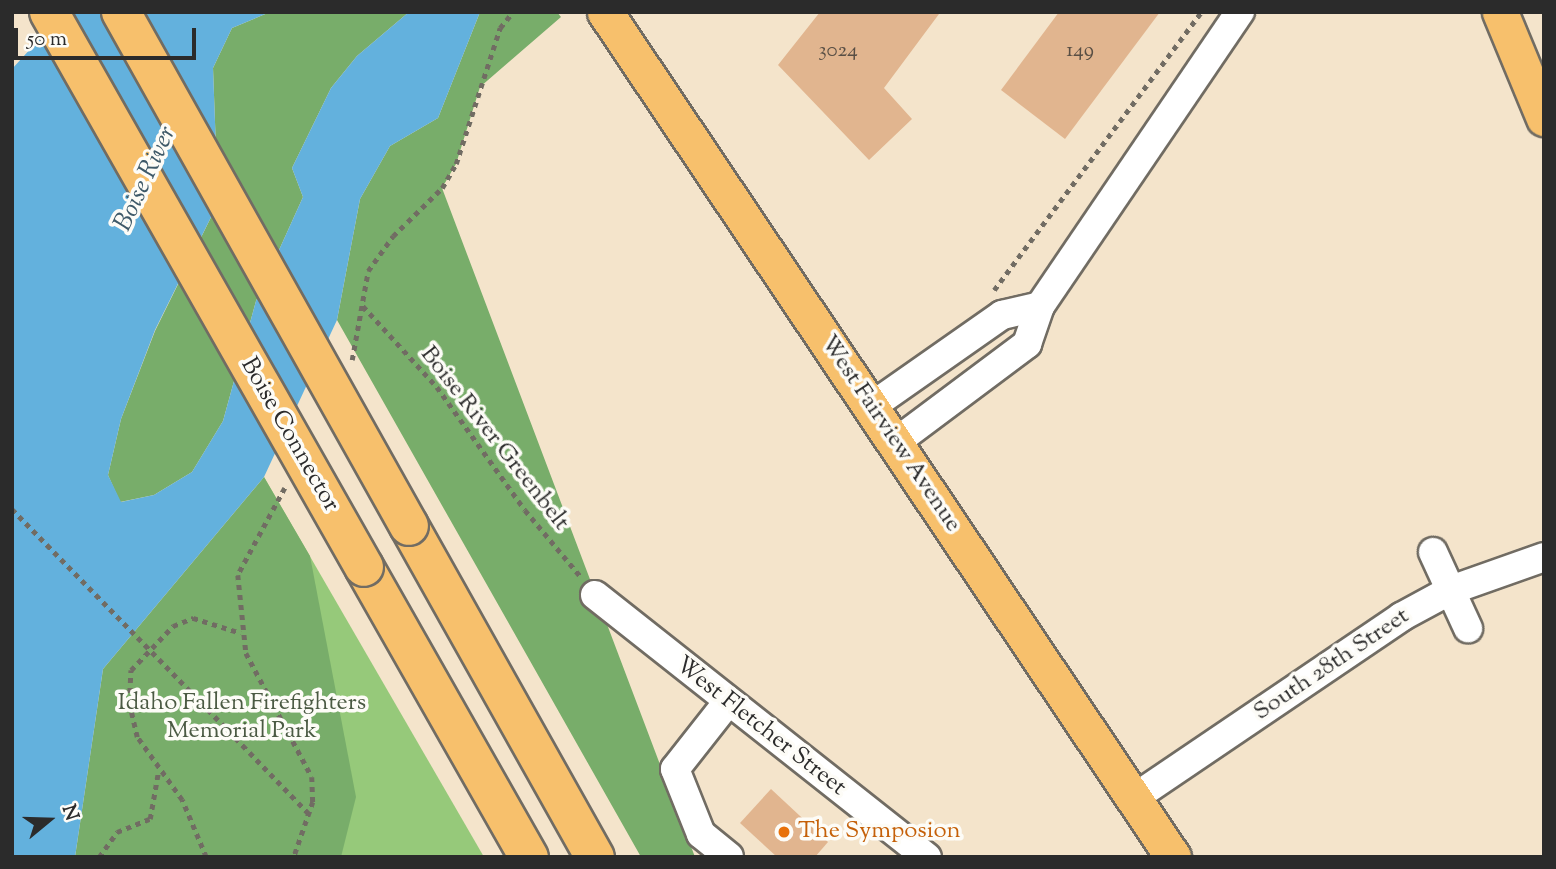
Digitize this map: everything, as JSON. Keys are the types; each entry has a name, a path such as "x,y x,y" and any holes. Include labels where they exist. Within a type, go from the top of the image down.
{"highway":[{"name":"Boise Connector","path":"49,12 529,857"},
{"path":"121,12 595,857"}],"main road":[{"name":"West Fairview Avenue","path":"605,12 1173,857"},
{"path":"1500,12 1544,118"}],"street":[{"path":"896,442 1027,344 1040,306 1240,12"},
{"path":"872,407 1002,315 1040,306"},
{"path":"1433,552 1468,628"},
{"name":"South 28th Street","path":"1133,798 1401,617 1451,590 1544,557"},
{"name":"West Fletcher Street","path":"595,595 727,704 927,857"},
{"path":"727,704 675,769 701,834 729,857"}],"path":[{"path":"347,372 368,271 393,236 442,188 456,164 500,28 513,12"},
{"path":"986,299 1201,12"},
{"name":"Boise River Greenbelt","path":"363,305 437,387 526,510 595,595"},
{"path":"289,481 242,561 238,575 241,633 253,671 312,777 309,814 293,857"},
{"path":"12,509 309,814"},
{"path":"206,857 182,800 158,772 137,737 129,702 131,670 173,626 193,618 241,633"},
{"path":"99,857 117,832 150,819 158,772"}],"green space":[{"path":"270,12 409,12 357,56 331,88 292,168 303,197 256,301 223,421 192,472 154,495 120,502 108,475 121,419 155,331 218,203 213,68 232,28"},
{"path":"480,12 557,12 561,17 480,87 456,164 442,188 695,857 641,857 337,320 360,199 390,146 438,118"},
{"name":"Idaho Fallen Firefighters Memorial Park","path":"264,477 484,857 75,857"},
{"name":"Idaho Fallen Firefighters Memorial Park","path":"264,477 310,556 356,797 341,857 75,857 103,669"}],"water":[{"name":"Boise River","path":"64,12 270,12 232,28 213,68 218,203 155,330 121,419 108,475 121,502 154,495 192,472 223,421 256,301 303,197 292,168 331,88 357,56 409,12 480,12 438,118 390,146 360,199 337,320 264,477 103,669 75,857 12,857 12,69"}],"building":[{"path":"820,12 939,14 884,88 912,119 869,160 778,65"},
{"path":"1059,12 1160,12 1065,139 1001,90"},
{"name":"The Symposion","path":"771,789 828,842 815,857 777,857 740,823"}],"place":[{"name":"The Symposion","path":"784,832"}]}
